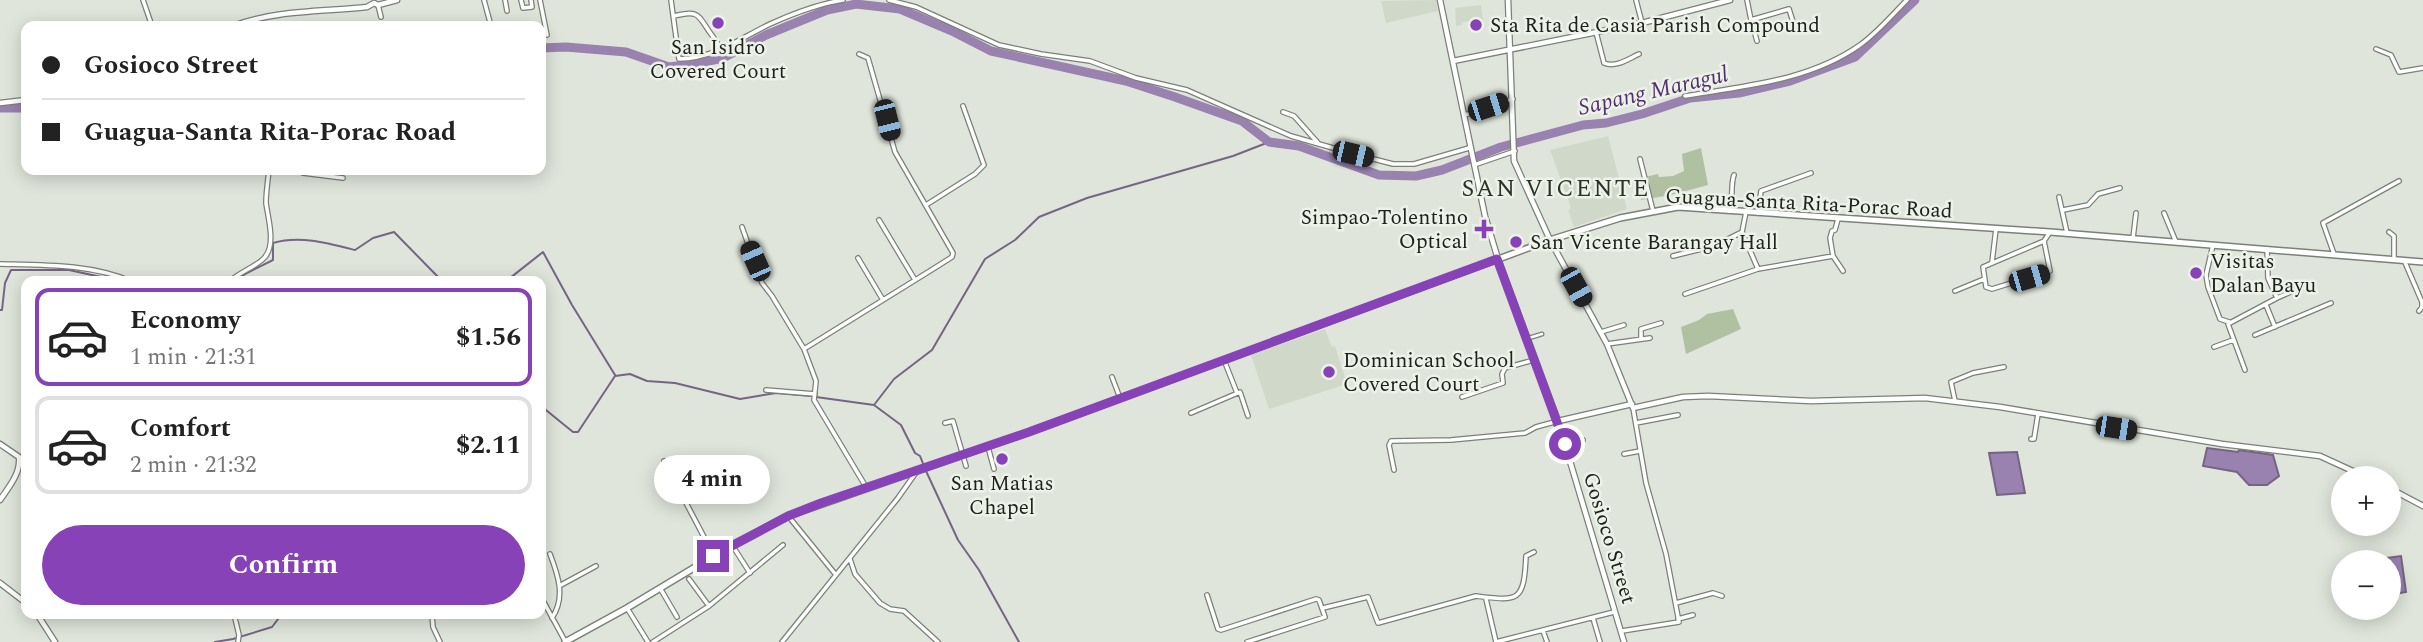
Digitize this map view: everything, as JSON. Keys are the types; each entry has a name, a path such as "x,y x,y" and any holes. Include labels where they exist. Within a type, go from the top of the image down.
{"main road":[{"name":"Guagua-Santa Rita-Porac Road","path":"565,642 732,545 788,516 1121,398 1550,240 1620,218 1653,211 1678,207 2067,233 2423,262"}],"street":[{"path":"143,0 150,21"},
{"path":"247,21 276,15 367,7 397,0"},
{"path":"484,0 490,21"},
{"path":"505,0 507,11"},
{"path":"521,0 523,8 532,7 531,0"},
{"path":"540,0 544,21"},
{"path":"671,0 679,59 699,59 783,18 843,0"},
{"path":"889,0 916,7 999,45 1090,61 1136,78 1187,90 1257,122 1319,145 1393,164 1414,164 1469,150"},
{"name":"Gosioco Street","path":"1440,0 1469,150 1497,259 1558,421 1624,642"},
{"path":"1508,0 1514,161 1550,240 1607,344 1633,406 1646,483 1666,554 1676,603 1679,622 1622,631"},
{"path":"1636,0 1642,23"},
{"path":"1453,61 1642,23 1704,3 1730,0"},
{"path":"1747,0 1757,41"},
{"path":"1685,96 1794,76 1831,62 1861,44 1907,0"},
{"path":"375,3 382,17"},
{"path":"1751,20 1788,9 1794,25"},
{"path":"674,16 688,12 698,16 706,22 720,50"},
{"path":"546,30 547,35"},
{"path":"1596,32 1604,63 1615,65 1639,54"},
{"path":"2376,49 2391,55 2399,72 2423,68"},
{"path":"804,349 952,257 953,253 895,152 869,58 859,54"},
{"path":"1462,116 1513,99"},
{"path":"0,103 21,101"},
{"path":"926,205 975,174 984,165 964,106"},
{"path":"1283,112 1294,116 1319,145"},
{"path":"1473,164 1515,150"},
{"path":"1640,159 1653,211"},
{"path":"1758,213 1761,191 1811,173"},
{"path":"235,276 263,260 268,253 270,235 266,202 269,175"},
{"path":"319,175 343,178"},
{"path":"1729,211 1734,176"},
{"path":"2334,254 2323,225 2325,220 2399,181"},
{"path":"2063,210 2088,205 2098,194 2120,188"},
{"path":"2059,197 2067,233"},
{"path":"1746,212 1742,232 1758,269"},
{"path":"2133,239 2136,213"},
{"path":"2164,213 2176,242"},
{"path":"1838,219 1830,238 1833,256 1843,271"},
{"path":"879,220 915,280"},
{"path":"742,227 762,283 804,349 816,381 814,400 866,487"},
{"path":"1992,263 1996,229"},
{"path":"1673,256 1713,246 1742,232"},
{"path":"2044,240 2052,269 2048,273 1989,289 1984,279 1983,267 2044,240 2050,232"},
{"path":"2389,232 2394,236 2394,259"},
{"path":"2213,245 2207,266 2208,287 2220,319 2229,322 2295,290"},
{"path":"2267,249 2268,278 2277,298"},
{"path":"1685,294 1758,269 1833,256"},
{"path":"858,258 883,300"},
{"path":"2404,260 2422,302 2419,311"},
{"path":"0,264 65,266 120,276"},
{"path":"1955,291 1984,279"},
{"path":"2255,335 2331,303"},
{"path":"2266,304 2275,327"},
{"path":"2229,322 2228,327 2245,370"},
{"path":"1641,339 1641,329 1661,323"},
{"path":"1601,332 1625,325"},
{"path":"1526,339 1542,334"},
{"path":"1607,344 1650,338"},
{"path":"2214,347 2233,340"},
{"path":"1224,360 1237,393 1240,392 1248,416"},
{"path":"1462,397 1503,383 1502,374 1505,368 1534,360"},
{"path":"1955,401 1951,382 1973,373 2004,367"},
{"path":"1112,377 1121,398"},
{"path":"766,390 815,394"},
{"path":"1191,413 1237,393"},
{"path":"1394,470 1389,445 1391,442 1525,433 1558,421 1683,397 1707,396 1811,401 1925,398 1955,401 2221,444 2320,456 2342,466"},
{"path":"2038,414 2032,439 2041,439"},
{"path":"1636,423 1678,415"},
{"path":"945,423 953,421 966,466"},
{"path":"1565,444 1583,440"},
{"path":"0,444 20,460 15,477 0,500"},
{"path":"987,446 994,469"},
{"path":"1624,454 1640,450"},
{"path":"664,461 713,556"},
{"path":"782,642 922,468"},
{"path":"2401,495 2423,506"},
{"path":"788,516 836,575"},
{"path":"732,545 750,573"},
{"path":"627,608 651,642 709,606 783,545"},
{"path":"1323,608 1366,596 1370,598 1378,623 1476,596 1486,599 1511,599 1518,596 1526,576 1526,556 1534,551"},
{"path":"550,554 561,585 552,618"},
{"path":"850,559 855,574 880,603 890,609 904,611 938,642"},
{"path":"561,585 596,566"},
{"path":"689,579 709,606"},
{"path":"0,583 21,599"},
{"path":"660,588 677,617"},
{"path":"1676,603 1713,593 1722,596"},
{"path":"1207,595 1218,629 1221,630 1319,600 1325,617 1247,642"},
{"path":"1486,599 1496,642 1617,612"},
{"path":"546,607 565,642"},
{"path":"1678,619 1693,615"},
{"path":"1593,618 1600,642"},
{"path":"40,619 55,642"},
{"path":"235,619 238,638"},
{"path":"432,619 440,642"},
{"path":"1543,631 1547,642"}],"shaded area":[{"path":"1436,0 1438,11 1386,23 1381,1"},
{"path":"1481,5 1483,20 1462,22 1462,25 1456,26 1455,8"},
{"path":"1608,136 1627,209 1574,227 1568,210 1571,208 1550,150"},
{"path":"1325,329 1332,347 1335,346 1347,384 1269,409 1251,355"},
{"path":"2207,448 2273,455 2279,476 2267,485 2249,485 2237,472 2203,466"},
{"path":"2017,452 2025,493 1997,495 1989,453"},
{"path":"2401,556 2406,592 2401,593"}],"green space":[{"path":"1701,148 1708,185 1641,200 1637,179 1658,174 1659,177 1673,176 1684,171 1682,154"},
{"path":"1733,309 1741,329 1686,354 1681,327 1707,314"}],"waterway":[{"name":"Sapang Maragul","path":"546,48 626,52 669,67 723,58 766,35 827,10 856,4 900,9 991,51 1126,81 1242,121 1269,142 1299,146 1379,175 1416,176 1442,170 1501,147 1583,125 1606,123 1642,114 1690,98 1739,93 1790,81 1855,57 1915,0"},
{"path":"0,108 21,108"},
{"path":"816,397 874,405 894,379 932,350 985,259 1015,240 1039,217 1087,198 1233,156 1269,142"},
{"path":"243,276 273,260 273,243 303,240 355,250 373,238 394,232 437,276"},
{"path":"513,276 543,252 615,375"},
{"path":"0,310 5,283 11,270 69,270 96,276"},
{"path":"546,410 573,432 578,432 615,376 630,374 647,381 675,383 740,399 776,393 811,396"},
{"path":"874,405 901,425 924,466"},
{"path":"926,471 958,540 979,570 1019,642"},
{"path":"215,642 272,627 278,619"}],"place":[{"name":"San Isidro Covered Court","path":"718,23"},
{"name":"Sta Rita de Casia Parish Compound","path":"1476,25"},
{"name":"Simpao-Tolentino Optical","path":"1484,229"},
{"name":"San Vicente Barangay Hall","path":"1516,242"},
{"name":"Visitas Dalan Bayu","path":"2196,273"},
{"name":"Dominican School Covered Court","path":"1329,372"},
{"name":"San Matias Chapel","path":"1002,459"}],"district":[{"name":"SAN VICENTE","path":"1556,188"}],"route":[{"path":"713,556 788,516 821,503 1029,432 1497,259 1565,444"}]}
